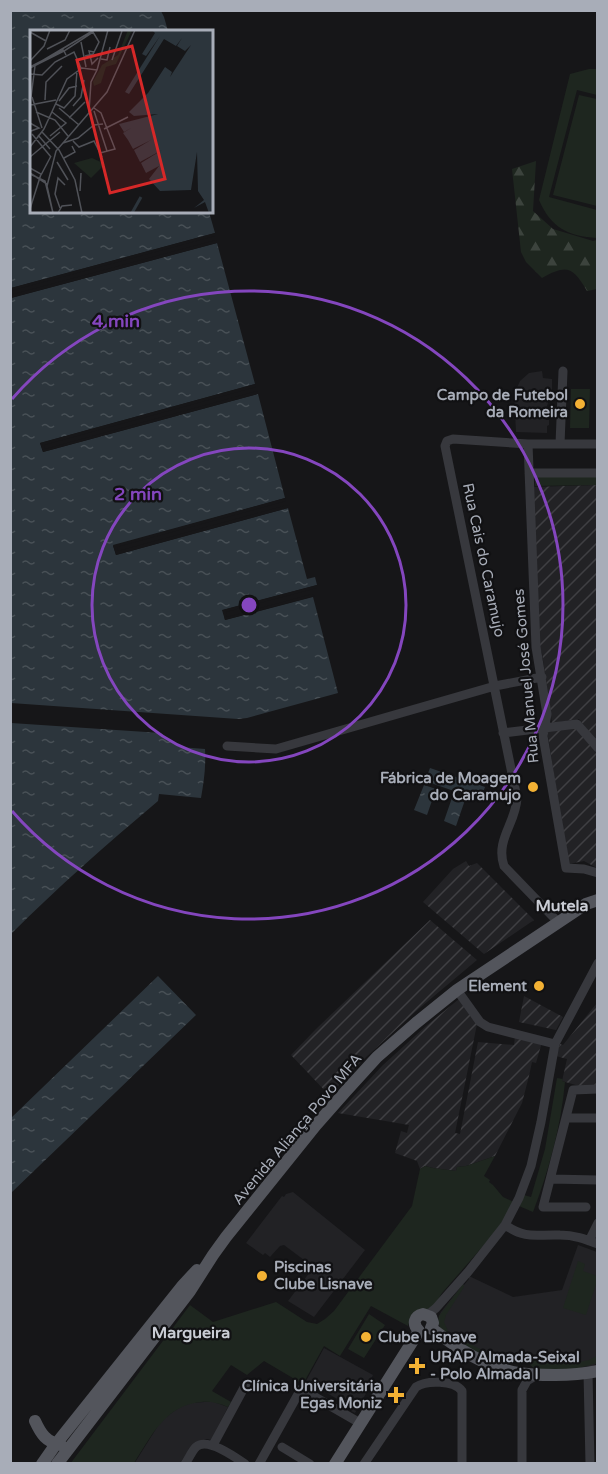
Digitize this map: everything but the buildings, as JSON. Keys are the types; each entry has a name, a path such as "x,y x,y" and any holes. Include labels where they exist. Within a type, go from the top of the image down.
{"main road":[{"name":"Avenida Aliança Povo MFA","path":"56,1464 190,1291 213,1255 308,1134 345,1091 377,1058 457,990 592,902 597,891"},
{"name":"Avenida Aliança Povo MFA","path":"42,1464 183,1285 213,1255"},
{"path":"423,1314 415,1320 415,1326 425,1329 471,1355 514,1372 537,1375 593,1372"},
{"path":"335,1464 360,1423 425,1329"},
{"path":"56,1464 58,1450 56,1444 70,1444 78,1437"}],"street":[{"path":"560,444 562,371"},
{"name":"Rua Cais do Caramujo","path":"528,444 453,439 447,441 445,449 517,798 502,845 501,857 504,866 559,922"},
{"path":"528,444 597,444"},
{"name":"Rua Manuel José Gomes","path":"528,444 536,647 547,714 543,736 566,867 597,873"},
{"path":"529,472 597,473"},
{"path":"227,746 276,749 495,686 542,678"},
{"path":"503,733 577,724 597,748"},
{"path":"423,1314 434,1311 506,1225 531,1166 555,1044 597,963"},
{"path":"457,990 480,1022 488,1027 555,1044"},
{"path":"586,1207 543,1207 573,1090 597,1089"},
{"path":"567,1118 597,1118"},
{"path":"551,1179 597,1180"},
{"path":"506,1225 516,1232 529,1235 561,1235 579,1237 593,1242 597,1223"},
{"path":"590,1464 593,1372"},
{"path":"522,1464 522,1390 527,1381 537,1375"},
{"path":"363,1464 416,1387 422,1383 453,1383 462,1391 462,1464"},
{"path":"213,1445 246,1384"},
{"path":"259,1464 301,1389 360,1423"},
{"path":"185,1464 197,1446 205,1444 213,1445 245,1464"},
{"path":"282,1447 310,1464"}],"shaded area":[{"path":"542,371 543,378 552,379 552,390 546,409 546,420 549,420 547,433 516,432 514,394 520,381 529,373"},
{"path":"597,485 597,742 579,719 552,723 542,653 539,647 533,487"},
{"path":"574,728 597,751 597,868 584,861 569,864 547,731"},
{"path":"466,861 469,866 477,863 534,920 484,954 423,902 453,869"},
{"path":"430,920 477,960 415,1012 329,1095 291,1055"},
{"path":"524,996 563,1017 556,1030 519,1022"},
{"path":"459,999 477,1024 455,1133 460,1134 478,1042 514,1045 515,1036 542,1042 536,1063 532,1062 522,1103 495,1156 457,1167 456,1171 425,1166 420,1169 417,1161 395,1153 401,1131 407,1133 409,1125 338,1113 383,1065"},
{"path":"597,1003 597,1088 586,1088 562,1081 567,1059 556,1056 560,1044 563,1045"},
{"path":"293,1192 365,1250 314,1317 288,1301 313,1268 312,1266 284,1245 280,1246 270,1257 246,1243 282,1196"},
{"path":"578,1245 597,1252 598,1363 592,1366 562,1369 534,1368 528,1362 511,1364 471,1350 439,1325 441,1312 469,1279 469,1276 513,1297 562,1290"},
{"path":"324,1348 373,1375 366,1389 368,1390 355,1413 351,1411 353,1408 306,1381"},
{"path":"214,1402 228,1407 211,1440 197,1442 180,1463 134,1464 159,1424 166,1417 181,1406"}],"green space":[{"path":"597,69 597,95 577,90 549,197 597,210 597,238 577,235 562,229 549,217 539,200 570,74"},
{"path":"579,95 597,99 597,206 553,195"},
{"path":"536,161 533,211 553,229 593,241 597,240 597,289 587,291 578,277 569,270 558,271 542,278 526,262 521,252 512,169"},
{"name":"Campo de Futebol da Romeira","path":"571,389 590,389 589,428 570,428"},
{"path":"535,477 597,477 597,485 535,486"},
{"path":"557,1078 565,1082 561,1115 549,1164 533,1212 519,1206 524,1195 531,1197 545,1149"},
{"path":"495,1156 484,1176 503,1197 514,1202 498,1229 442,1293 434,1306 410,1318 408,1326 371,1306 340,1356 324,1346 303,1384 264,1361 247,1375 231,1365 212,1391 231,1402 228,1407 204,1402 188,1404 178,1409 160,1424 134,1463 70,1464 190,1305 213,1322 276,1302 307,1322 317,1324 334,1311 412,1206 420,1169 425,1166 456,1171 457,1167"},
{"path":"578,1261 585,1264 583,1271 597,1276 586,1315 563,1308"},
{"path":"463,1284 464,1287 446,1315 444,1322 448,1331 496,1357 512,1360 513,1356 517,1356 517,1362 508,1365 471,1350 440,1328 439,1316"},
{"name":"Clube Lisnave","path":"369,1314 385,1325 364,1358 348,1349"},
{"path":"528,1354 533,1355 542,1363 575,1363 597,1356 597,1363 576,1369 537,1369 529,1363"}],"water":[{"path":"11,10 161,11 168,30 30,30 30,213 209,213 215,233 11,288"},
{"path":"217,243 255,384 40,443 43,452 258,394 285,498 113,546 116,555 288,508 307,579 315,577 317,585 223,610 225,620 313,597 338,693 238,719 11,703 11,298"},
{"path":"11,723 161,733 179,747 205,749 205,755 201,798 159,794 158,801 83,866 11,934"},
{"path":"430,768 485,787 480,800 425,781"},
{"path":"424,785 436,789 427,815 414,810"},
{"path":"453,795 465,800 456,826 444,821"},
{"path":"158,976 196,1015 11,1193 11,1118"}],"pier":[{"path":"215,233 215,236 10,291 11,288"},
{"path":"216,240 217,243 11,298 10,295"},
{"path":"255,384 256,387 44,445 45,449 257,391 258,394 43,452 40,443"},
{"path":"285,498 286,501 117,547 118,551 287,505 288,508 116,555 113,545"},
{"path":"317,585 317,588 226,612 227,617 312,594 315,596 225,620 222,610"}],"place":[{"name":"Campo de Futebol da Romeira","path":"580,404"},
{"name":"Fábrica de Moagem do Caramujo","path":"533,787"},
{"name":"Element","path":"539,986"},
{"name":"Piscinas Clube Lisnave","path":"262,1276"},
{"name":"Clube Lisnave","path":"366,1337"},
{"name":"URAP Almada-Seixal - Polo Almada I","path":"417,1366"},
{"name":"Clínica Universitária Egas Moniz","path":"396,1395"}],"district":[{"name":"Mutela","path":"562,906"},
{"name":"Margueira","path":"191,1333"}]}
